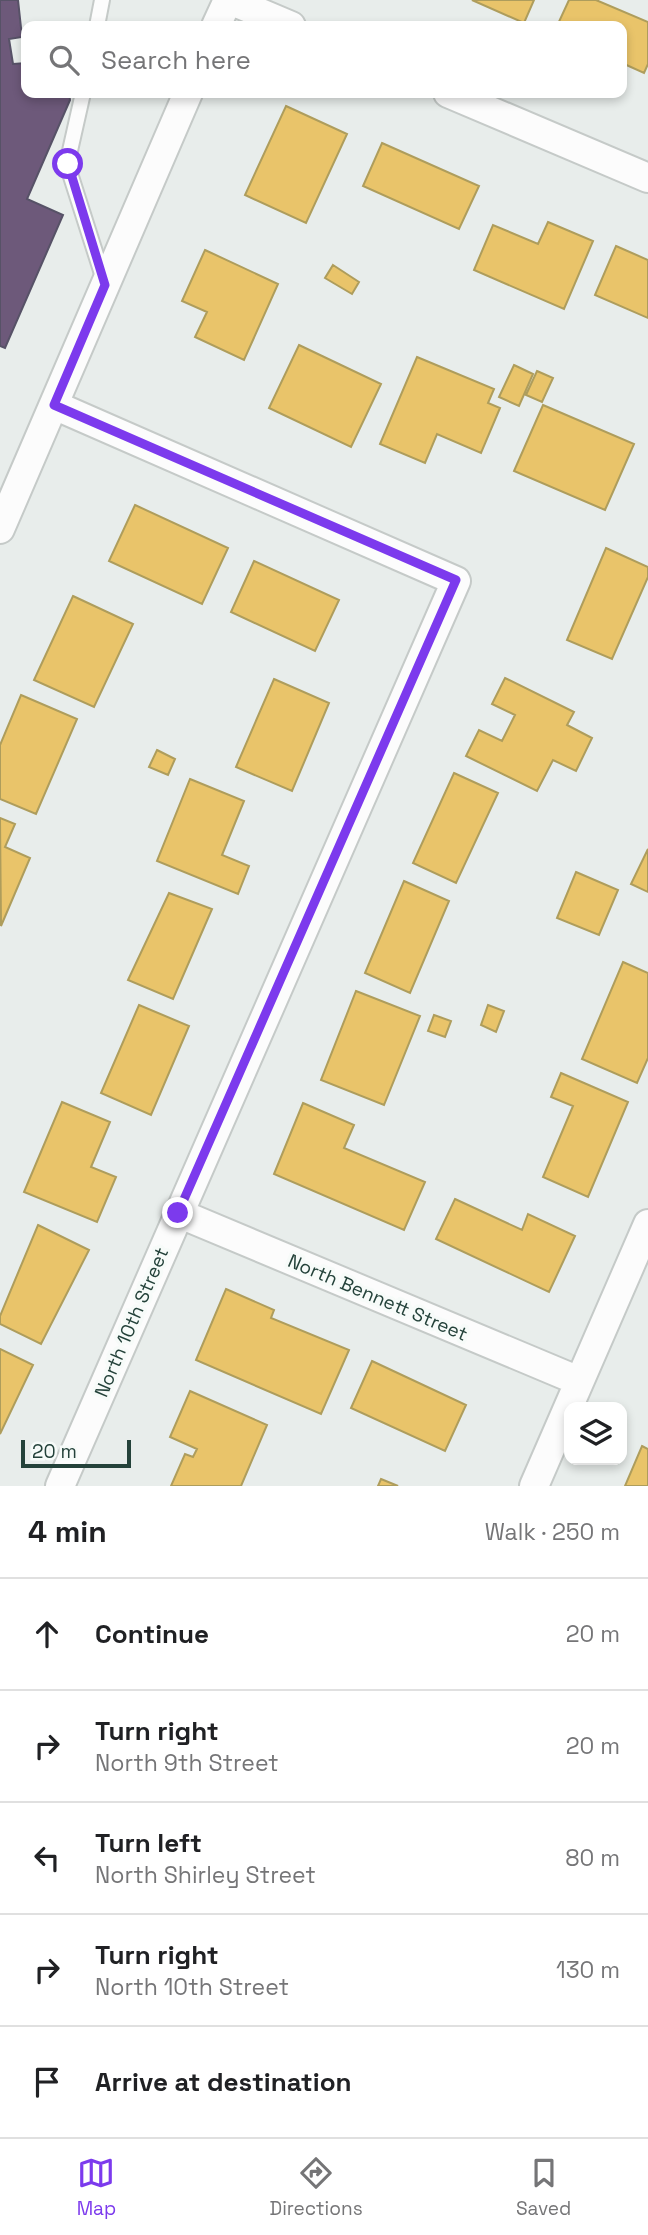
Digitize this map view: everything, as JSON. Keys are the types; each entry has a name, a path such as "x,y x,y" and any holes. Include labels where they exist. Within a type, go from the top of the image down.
{"street":[{"path":"218,21 229,0 279,21"},
{"path":"0,529 186,98"},
{"path":"459,98 648,178"},
{"name":"North 10th Street","path":"54,405 456,580 60,1486"},
{"name":"North Bennett Street","path":"178,1213 579,1381"},
{"path":"534,1486 648,1224"}],"lane":[{"path":"98,21 102,0"},
{"path":"82,98 68,164 105,285"}],"building: Homes":[{"path":"472,0 534,0 525,21"},
{"path":"569,0 596,0 648,22 648,64 644,73 627,65 627,21 559,21"},
{"path":"286,106 347,134 306,223 245,195"},
{"path":"382,143 479,186 459,229 363,186"},
{"path":"548,222 593,241 564,309 474,270 493,225 538,244"},
{"path":"616,246 648,260 648,318 595,295"},
{"path":"205,250 278,284 244,360 195,337 207,312 182,301"},
{"path":"333,265 359,282 352,294 325,278"},
{"path":"299,345 381,384 351,447 269,408"},
{"path":"417,357 494,389 488,403 500,408 481,453 437,434 425,463 380,444"},
{"path":"514,365 533,374 519,406 499,397"},
{"path":"537,371 553,378 542,402 526,395"},
{"path":"543,405 634,444 605,510 514,471"},
{"path":"135,505 228,548 202,604 109,561"},
{"path":"606,548 648,567 648,577 612,659 567,640"},
{"path":"254,561 339,600 315,651 231,612"},
{"path":"73,596 133,624 94,707 34,680"},
{"path":"505,678 574,712 567,725 592,738 576,771 553,760 537,791 466,756 479,730 502,741 515,715 492,704"},
{"path":"274,679 329,703 292,791 236,767"},
{"path":"21,695 77,719 36,814 0,799 0,745"},
{"path":"157,750 175,759 168,775 149,767"},
{"path":"454,773 498,793 456,883 413,863"},
{"path":"190,779 244,801 222,855 249,866 238,894 157,861"},
{"path":"0,818 15,824 5,847 30,858 1,926"},
{"path":"648,849 648,892 631,884"},
{"path":"576,872 618,890 599,935 557,918"},
{"path":"404,881 449,901 410,993 365,973"},
{"path":"169,893 212,909 173,999 128,980"},
{"path":"623,962 648,973 648,1058 637,1083 582,1059"},
{"path":"356,991 420,1016 384,1105 321,1080"},
{"path":"139,1005 189,1026 151,1115 101,1093"},
{"path":"488,1005 504,1011 496,1032 481,1025"},
{"path":"434,1015 451,1021 445,1037 428,1031"},
{"path":"561,1073 628,1102 588,1197 543,1177 573,1106 551,1097"},
{"path":"62,1102 110,1122 91,1167 116,1177 97,1222 24,1192"},
{"path":"303,1103 354,1125 344,1148 425,1182 404,1230 274,1174"},
{"path":"455,1199 522,1230 528,1214 575,1236 549,1292 436,1239"},
{"path":"38,1225 89,1250 41,1344 0,1324 0,1316"},
{"path":"226,1289 274,1310 271,1318 349,1350 321,1414 196,1360"},
{"path":"0,1349 33,1365 0,1434"},
{"path":"372,1361 466,1405 445,1451 351,1408"},
{"path":"190,1391 267,1425 241,1486 171,1486 185,1454 193,1457 197,1449 170,1437"},
{"path":"642,1446 648,1449 648,1486 625,1486"},
{"path":"381,1479 398,1486 378,1486"}],"building: Offices":[{"path":"0,0 18,0 21,37 9,39 13,64 21,63 21,98 70,100 27,199 63,215 5,348 0,346"}],"route":[{"path":"68,164 105,285 54,405 456,580 178,1213"}]}
